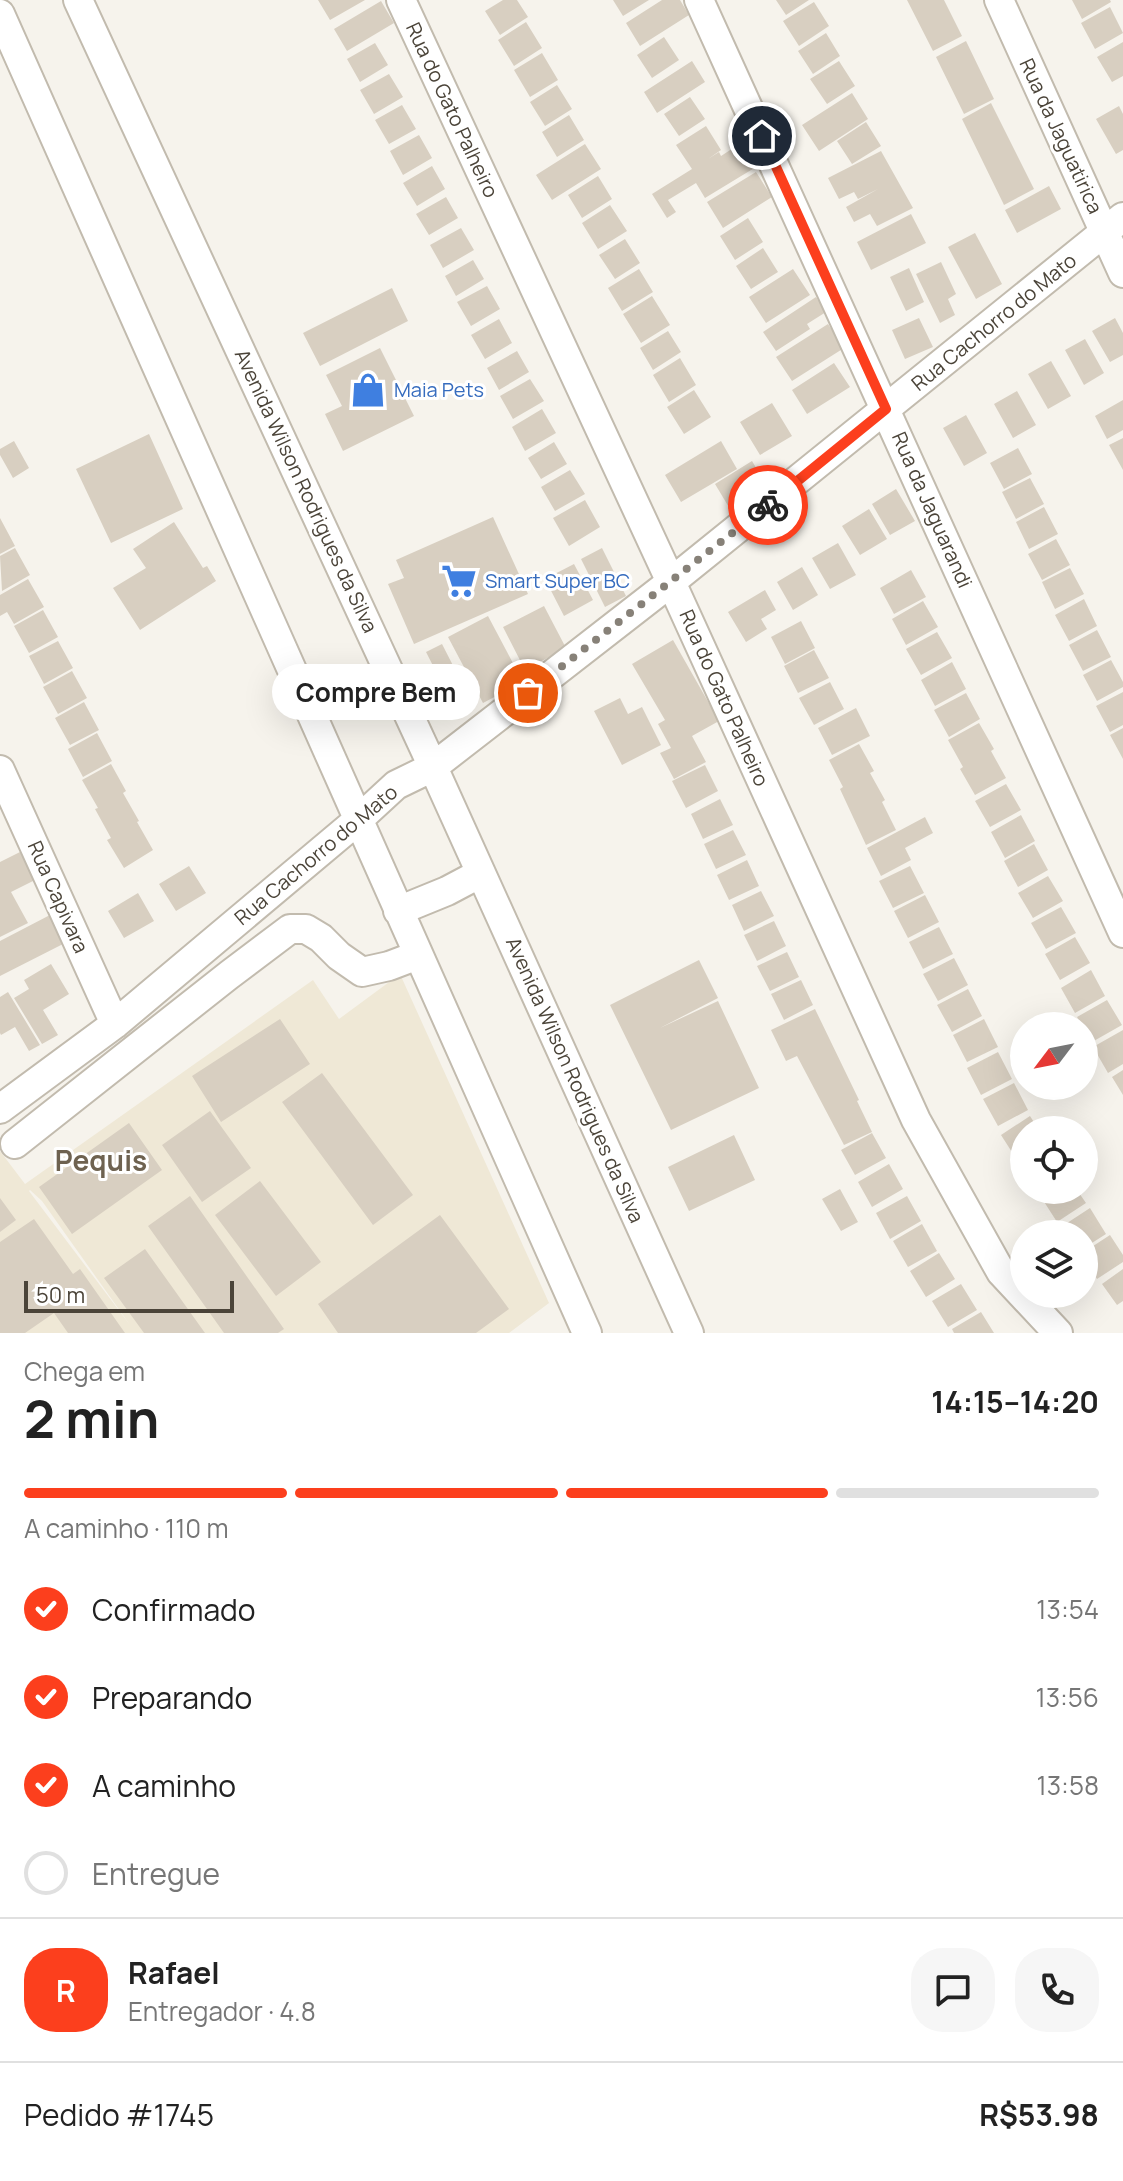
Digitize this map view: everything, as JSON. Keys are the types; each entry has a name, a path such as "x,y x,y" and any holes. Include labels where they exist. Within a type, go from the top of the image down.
{"street":[{"name":"Avenida Wilson Rodrigues da Silva","path":"78,0 433,767 689,1333"},
{"name":"Rua do Gato Palheiro","path":"401,0 916,1120 1001,1272 1058,1333"},
{"name":"Rua da Jaguarandi","path":"699,0 1123,933"},
{"name":"Rua da Jaguatirica","path":"999,0 1114,224 1123,273"},
{"path":"0,14 587,1333"},
{"name":"Rua Cachorro do Mato","path":"0,1109 115,1024 396,785 433,767 671,582 1114,224"},
{"name":"Rua Capivara","path":"0,770 115,1024"},
{"path":"398,911 481,873"},
{"path":"15,1144 290,929 306,929 362,972 418,955"}],"shaded area":[{"path":"400,974 549,1303 509,1333 0,1333 0,1151 25,1184 313,980 339,1019","holes":["29,1191 42,1201 130,1325"]}],"building":[{"path":"318,0 365,0 330,20"},
{"path":"503,0 517,0 528,17 500,35 485,11"},
{"path":"613,0 649,0 623,16"},
{"path":"662,0 680,0 689,15 640,46 626,23"},
{"path":"776,0 809,0 786,15"},
{"path":"907,0 944,0 962,36 933,51"},
{"path":"1072,0 1110,0 1111,2 1082,19"},
{"path":"381,1 394,23 347,51 334,29"},
{"path":"814,2 829,26 799,46 783,21"},
{"path":"1110,7 1123,33 1095,49 1081,23"},
{"path":"526,22 542,48 514,66 498,40"},
{"path":"826,33 840,56 813,74 798,51"},
{"path":"664,37 679,60 652,78 637,55"},
{"path":"966,41 994,99 964,114 936,57"},
{"path":"1123,42 1123,76 1112,82 1097,57"},
{"path":"375,43 388,65 360,82 347,59"},
{"path":"542,53 558,80 530,97 514,70"},
{"path":"692,61 705,82 657,113 644,92"},
{"path":"839,61 855,86 827,104 810,79"},
{"path":"389,74 403,97 374,114 360,90"},
{"path":"557,85 572,109 545,126 530,102"},
{"path":"852,93 868,119 819,151 802,125"},
{"path":"690,97 705,119 679,136 664,114"},
{"path":"991,103 1034,189 1004,205 962,119"},
{"path":"402,105 416,129 389,144 375,120"},
{"path":"1119,106 1123,114 1123,150 1116,154 1096,119"},
{"path":"569,115 584,140 557,157 542,132"},
{"path":"866,122 881,146 852,164 837,141"},
{"path":"706,126 721,150 708,159 719,152 721,156 741,143 756,167 705,198 696,183 668,200 676,212 667,218 652,194 692,169 676,145"},
{"path":"419,135 432,158 403,175 390,151"},
{"path":"585,144 601,169 552,200 536,175"},
{"path":"881,151 913,208 877,226 870,214 854,222 846,207 878,189 858,199 854,192 839,199 828,178"},
{"path":"432,166 445,189 417,206 403,183"},
{"path":"756,172 772,197 723,228 707,202"},
{"path":"598,176 612,199 582,218 568,195"},
{"path":"1049,186 1061,209 1017,233 1005,210"},
{"path":"446,197 458,218 429,235 416,214"},
{"path":"610,205 627,231 598,249 582,223"},
{"path":"911,214 926,243 871,270 857,242"},
{"path":"748,218 763,242 735,260 720,236"},
{"path":"461,228 474,250 443,268 430,245"},
{"path":"975,233 1002,284 976,299 948,247"},
{"path":"625,239 640,263 615,279 599,255"},
{"path":"763,248 778,272 751,289 736,266"},
{"path":"473,260 484,279 456,296 445,276"},
{"path":"941,262 956,294 948,299 955,315 940,323 916,274"},
{"path":"909,268 924,302 906,311 890,277"},
{"path":"639,269 653,292 622,311 608,288"},
{"path":"793,269 810,295 766,323 749,297"},
{"path":"487,286 500,309 471,326 457,302"},
{"path":"392,288 408,321 320,366 303,333"},
{"path":"652,296 670,325 641,343 623,314"},
{"path":"816,297 826,312 807,324 810,329 776,351 763,332"},
{"path":"919,318 933,347 905,359 892,330"},
{"path":"1115,318 1123,333 1123,355 1110,362 1092,331"},
{"path":"499,319 512,343 485,359 471,335"},
{"path":"828,324 844,348 792,381 776,357"},
{"path":"668,331 681,352 653,370 640,348"},
{"path":"1085,339 1104,373 1084,385 1065,350"},
{"name":"Maia Pets","path":"380,348 414,416 343,451 325,414 342,406 326,375"},
{"path":"517,351 529,372 499,390 487,368"},
{"path":"680,358 696,385 669,402 653,375"},
{"path":"1051,361 1071,396 1048,409 1028,374"},
{"path":"834,363 850,387 807,414 792,390"},
{"path":"530,379 544,401 513,419 500,396"},
{"path":"694,390 711,417 684,434 667,407"},
{"path":"1017,391 1036,425 1013,438 994,404"},
{"path":"1123,400 1123,430 1107,439 1095,416"},
{"path":"772,403 792,436 760,455 740,422"},
{"path":"542,409 556,433 525,451 512,427"},
{"path":"966,415 987,453 964,466 943,428"},
{"path":"149,434 183,509 111,543 76,469"},
{"path":"1123,438 1123,470 1109,445"},
{"path":"14,441 29,468 13,478 0,455 0,449"},
{"path":"721,441 737,469 681,502 665,475"},
{"path":"554,442 567,464 541,479 528,458"},
{"path":"1018,448 1032,474 1004,489 990,463"},
{"path":"752,461 767,486 730,509 715,484"},
{"path":"570,470 585,494 555,511 541,487"},
{"path":"1030,478 1044,504 1016,519 1002,492"},
{"path":"896,489 915,521 890,535 872,504"},
{"path":"585,500 600,527 569,546 553,518"},
{"path":"1044,507 1058,534 1029,549 1016,522"},
{"path":"869,509 887,539 860,555 842,526"},
{"name":"Smart Super BC","path":"493,517 528,594 414,644 388,584 404,578 396,560"},
{"path":"0,518 15,546 0,554"},
{"path":"174,522 203,568 207,566 216,581 140,630 113,588 146,568 133,549"},
{"path":"1056,539 1070,565 1042,580 1028,554"},
{"path":"838,543 856,575 830,589 812,558"},
{"path":"15,548 30,575 2,591 0,556"},
{"path":"602,548 626,596 605,607 581,559"},
{"path":"574,564 593,600 564,616 545,579"},
{"path":"802,567 818,595 793,610 777,582"},
{"path":"1070,568 1084,594 1055,609 1042,582"},
{"path":"911,570 926,597 894,614 880,588"},
{"path":"28,579 44,607 14,624 7,612 0,616 0,595"},
{"path":"765,590 776,610 761,619 767,629 746,642 728,612"},
{"path":"1084,599 1097,626 1069,641 1055,615"},
{"path":"923,601 938,627 906,645 892,619"},
{"path":"544,606 566,648 525,670 503,627"},
{"path":"43,610 58,637 29,653 14,626"},
{"path":"488,616 523,682 483,703 448,637"},
{"path":"801,621 815,648 785,664 771,637"},
{"path":"1097,630 1111,657 1083,671 1069,645"},
{"path":"937,632 952,658 921,675 906,649"},
{"path":"673,640 719,721 692,736 706,762 674,779 660,753 671,748 658,724 665,720 632,664"},
{"path":"58,641 73,668 44,684 29,656"},
{"path":"442,644 466,691 450,699 426,652"},
{"path":"814,650 829,678 798,693 784,666"},
{"path":"1111,660 1123,687 1097,701 1083,675"},
{"path":"952,662 966,689 935,706 921,680"},
{"path":"72,671 87,698 58,714 43,687"},
{"path":"830,682 844,709 814,725 799,698"},
{"path":"1123,692 1123,725 1110,732 1096,706"},
{"path":"966,693 980,719 949,737 934,710"},
{"path":"620,698 628,714 642,707 661,745 622,765 594,711"},
{"path":"84,702 99,730 70,745 55,718"},
{"path":"856,708 870,736 832,755 818,728"},
{"path":"979,723 1006,778 975,795 948,740"},
{"path":"1123,728 1123,759 1110,735"},
{"path":"97,733 112,761 83,777 68,749"},
{"path":"859,744 874,771 870,773 885,800 882,802 896,830 866,845 829,760"},
{"path":"111,764 153,850 124,868 107,840 111,838 82,780"},
{"path":"705,765 718,791 686,808 672,781"},
{"path":"1006,784 1021,810 990,827 975,801"},
{"path":"720,799 733,825 703,839 691,814"},
{"path":"1021,815 1035,841 1005,858 991,832"},
{"path":"925,817 933,833 905,848 911,860 881,876 867,848"},
{"path":"733,830 746,855 716,869 704,844"},
{"path":"1034,844 1048,870 1018,887 1004,861"},
{"path":"20,852 35,880 11,892 28,923 0,937 0,862"},
{"path":"747,860 759,886 729,900 717,875"},
{"path":"189,866 206,893 176,911 159,884"},
{"path":"910,866 924,893 893,908 879,881"},
{"path":"1048,876 1063,901 1033,918 1018,893"},
{"path":"761,891 774,916 744,931 732,905"},
{"path":"138,893 154,921 124,938 108,911"},
{"path":"925,895 939,922 908,938 894,911"},
{"path":"1061,907 1076,933 1046,949 1031,923"},
{"path":"50,915 65,943 0,976 0,941"},
{"path":"774,921 786,946 757,961 744,935"},
{"path":"939,927 953,954 923,969 909,942"},
{"path":"1075,937 1090,963 1060,980 1045,954"},
{"path":"787,952 799,977 770,991 757,966"},
{"path":"954,958 968,985 938,1001 923,974"},
{"path":"699,960 718,998 660,1028 718,1001 759,1088 671,1130 610,1005"},
{"path":"51,964 69,994 43,1010 58,1035 42,1044 14,998 29,989 24,980"},
{"path":"1091,970 1105,996 1074,1012 1061,988"},
{"path":"801,980 813,1005 784,1020 771,994"},
{"path":"968,989 982,1016 952,1032 937,1005"},
{"path":"8,992 40,1045 29,1051 15,1027 0,1033 0,997"},
{"path":"1107,1000 1122,1025 1098,1039 1098,1012 1086,1012"},
{"path":"815,1009 872,1132 844,1145 797,1056 786,1061 771,1030"},
{"path":"280,1019 310,1064 221,1122 192,1076"},
{"path":"984,1019 998,1047 967,1062 953,1035"},
{"path":"1123,1030 1123,1064 1108,1073 1098,1056 1098,1044"},
{"path":"998,1052 1010,1080 981,1095 967,1068"},
{"path":"1123,1070 1123,1095 1112,1077"},
{"path":"322,1073 413,1195 373,1225 282,1102"},
{"path":"1010,1085 1010,1100 1023,1100 1028,1110 1010,1116 1010,1120 998,1126 983,1099"},
{"path":"210,1111 251,1168 202,1202 162,1145"},
{"path":"129,1123 162,1170 72,1234 39,1187"},
{"path":"1010,1129 1010,1149 1001,1135"},
{"path":"872,1133 886,1158 855,1175 841,1150"},
{"path":"734,1135 755,1180 689,1211 668,1167"},
{"path":"889,1164 903,1189 872,1207 858,1182"},
{"path":"260,1181 321,1262 276,1296 215,1215"},
{"path":"840,1189 858,1222 841,1231 822,1199"},
{"path":"190,1196 284,1329 278,1333 224,1333 148,1226"},
{"path":"907,1196 921,1221 890,1239 876,1213"},
{"path":"0,1198 16,1220 0,1232"},
{"path":"1045,1204 1084,1204 1060,1220 1056,1220"},
{"path":"1090,1208 1097,1220 1072,1220"},
{"path":"440,1215 509,1309 476,1333 338,1333 318,1304"},
{"path":"34,1219 73,1274 80,1269 125,1333 68,1333 54,1313 25,1333 0,1333 0,1242"},
{"path":"1098,1221 1106,1234 1098,1239"},
{"path":"922,1224 937,1251 908,1267 893,1241"},
{"path":"1110,1235 1123,1255 1123,1262 1098,1278 1098,1243"},
{"path":"145,1249 205,1333 144,1333 104,1278"},
{"path":"939,1253 955,1279 926,1297 910,1271"},
{"path":"1123,1269 1123,1301 1117,1305 1102,1284"},
{"path":"961,1284 977,1310 948,1327 932,1301"},
{"path":"981,1312 994,1333 954,1333 952,1329"}],"way so far":[{"path":"528,693 768,505"}],"place":[{"name":"Maia Pets","path":"368,390"},
{"name":"Smart Super BC","path":"459,581"},
{"name":"Compre Bem","path":"528,693"}],"district":[{"name":"Pequis","path":"101,1161"}],"route":[{"path":"762,136 886,409 768,505"}]}
